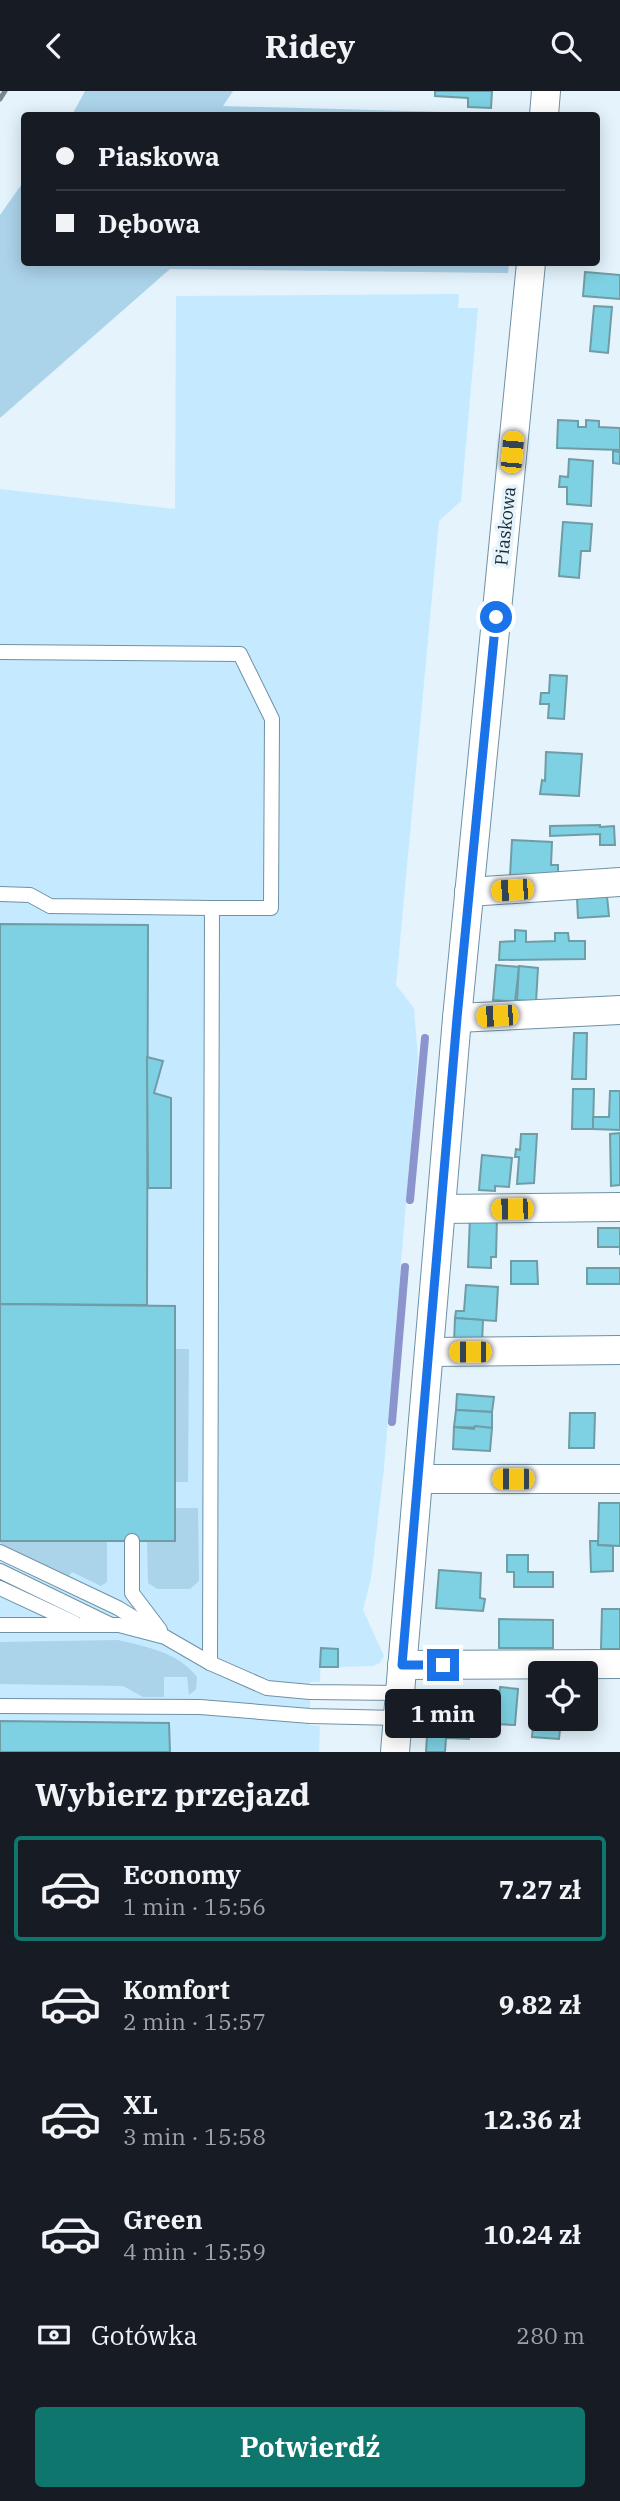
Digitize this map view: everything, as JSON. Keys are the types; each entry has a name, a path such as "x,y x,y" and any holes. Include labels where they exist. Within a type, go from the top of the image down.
{"street":[{"path":"544,112 546,91"},
{"name":"Piaskowa","path":"395,1752 457,1018 531,266"},
{"path":"469,892 620,882"},
{"path":"457,1018 620,1010"},
{"path":"441,1209 620,1207"},
{"path":"429,1352 620,1350"},
{"path":"419,1479 620,1479"},
{"path":"402,1665 620,1664"}],"lane":[{"path":"0,652 240,654 272,719 271,908 50,906 30,894 0,894"},
{"path":"210,1663 212,908"},
{"path":"132,1541 132,1593 164,1637"},
{"path":"0,1552 118,1608 210,1663 267,1688 399,1706"},
{"path":"0,1571 113,1625 164,1637"},
{"path":"0,1588 78,1625"},
{"path":"0,1625 113,1625"},
{"path":"0,1706 200,1707 310,1716 399,1706"}],"shaded area":[{"path":"85,91 233,91 223,106 445,112 74,112"},
{"path":"21,185 21,266 509,266 508,273 170,269 0,418 0,215"},
{"path":"459,294 458,308 478,308 461,501 439,521 396,985 414,1008 418,1058 384,1468 371,1578 363,1610 384,1656 380,1663 373,1666 338,1667 338,1649 321,1649 320,1682 310,1682 310,1725 320,1726 319,1752 0,1752 0,489 175,509 176,296"},
{"path":"175,1349 189,1349 188,1482 175,1482"},
{"path":"174,1508 198,1508 199,1581 190,1589 157,1589 148,1583 147,1541 174,1541"},
{"path":"0,1541 107,1541 107,1582 101,1586 72,1572 69,1576"},
{"path":"118,1640 161,1652 181,1662 197,1677 196,1689 189,1695 187,1677 164,1677 164,1697 143,1697 123,1686 0,1684 0,1642"}],"building":[{"path":"435,91 492,91 491,108 468,107 468,98 435,96"},
{"path":"585,272 620,275 620,299 583,296"},
{"path":"594,306 612,307 608,353 590,351"},
{"path":"558,420 578,421 578,427 586,427 586,420 599,421 599,427 620,428 620,450 557,448"},
{"path":"613,451 620,452 620,464 613,463"},
{"path":"569,459 593,461 591,506 567,504 567,487 559,487 560,476 568,477"},
{"path":"563,522 592,524 590,551 581,551 579,578 559,576"},
{"path":"550,675 567,676 564,719 548,718 549,704 540,704 541,693 549,693"},
{"path":"546,752 582,754 579,796 540,794 542,780 545,781"},
{"path":"550,826 614,826 615,845 600,845 600,834 550,836"},
{"path":"512,840 552,842 551,865 558,865 558,879 510,876"},
{"path":"607,896 609,916 578,918 577,898"},
{"path":"0,924 148,925 147,1305 0,1304"},
{"path":"515,930 526,931 526,942 555,941 555,933 568,933 569,941 585,941 585,959 499,960 500,942 515,941"},
{"path":"496,965 519,967 515,1002 493,1000"},
{"path":"519,966 538,968 536,1002 517,1000"},
{"path":"574,1033 587,1033 586,1079 572,1079"},
{"path":"147,1057 163,1061 154,1093 171,1098 171,1188 148,1188"},
{"path":"573,1089 594,1089 593,1129 572,1129"},
{"path":"610,1091 620,1091 620,1130 593,1129 593,1117 609,1117"},
{"path":"620,1133 620,1185 611,1186 610,1134"},
{"path":"521,1134 537,1134 534,1183 517,1184 519,1157 515,1157 516,1149 520,1150"},
{"path":"482,1155 512,1158 509,1187 495,1186 495,1191 479,1190"},
{"path":"470,1217 497,1218 496,1257 491,1257 491,1268 468,1267"},
{"path":"598,1228 620,1228 620,1247 598,1247"},
{"path":"511,1261 537,1261 538,1284 511,1284"},
{"path":"587,1268 620,1268 620,1284 587,1284"},
{"path":"466,1285 498,1287 496,1321 455,1318 456,1311 464,1311"},
{"path":"0,1304 175,1306 175,1541 0,1541"},
{"path":"455,1318 483,1320 482,1343 454,1343"},
{"path":"457,1394 494,1397 492,1412 456,1410"},
{"path":"456,1410 492,1412 492,1428 454,1427"},
{"path":"570,1413 595,1413 594,1448 569,1448"},
{"path":"475,1426 492,1428 490,1451 453,1449 454,1427 474,1429"},
{"path":"599,1503 620,1503 620,1546 598,1545"},
{"path":"590,1541 598,1541 598,1545 613,1546 613,1571 591,1572"},
{"path":"507,1555 528,1555 528,1572 553,1572 553,1587 514,1587 514,1572 507,1572"},
{"path":"439,1570 481,1573 480,1598 485,1599 483,1611 436,1608"},
{"path":"602,1609 620,1609 620,1649 601,1649"},
{"path":"499,1619 553,1620 553,1648 499,1648"},
{"path":"321,1648 338,1649 338,1667 320,1667"},
{"path":"500,1687 518,1689 515,1725 496,1724"},
{"path":"429,1705 471,1707 469,1739 446,1738 445,1752 426,1752"},
{"path":"0,1721 169,1723 170,1752 0,1752"},
{"path":"533,1731 560,1731 559,1739 532,1737"}],"waterway":[{"path":"410,1200 425,1038"},
{"path":"392,1422 405,1267"}],"railway":[{"path":"0,99 5,91"}],"route":[{"path":"443,1665 402,1665 457,1018 496,617"}]}
